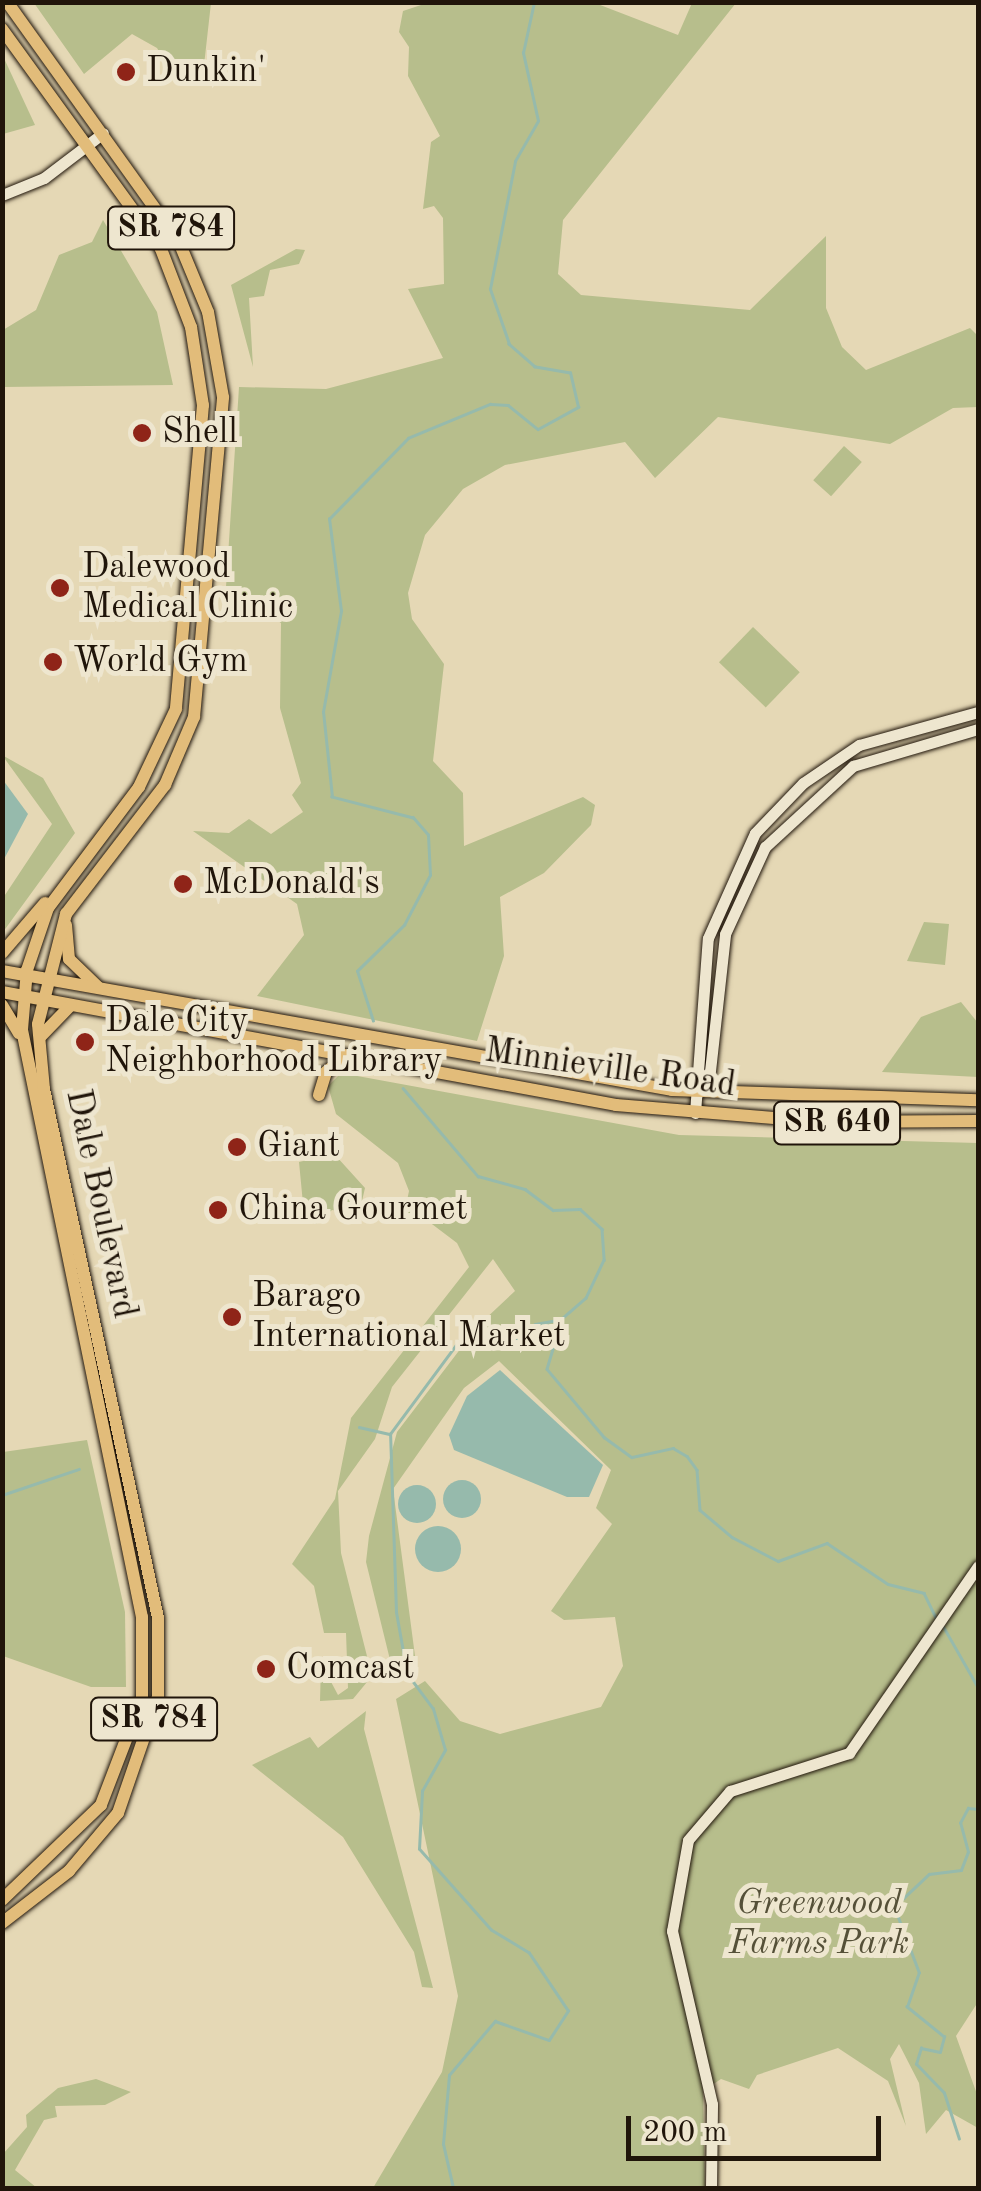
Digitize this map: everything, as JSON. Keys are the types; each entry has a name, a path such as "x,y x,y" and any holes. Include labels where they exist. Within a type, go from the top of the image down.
{"main road":[{"name":"Dale Boulevard","path":"2,1923 69,1871 118,1813 148,1744 160,1668 153,1591 38,1048 45,979 66,914 165,784 194,717 223,427 202,294 166,219 7,2"},
{"name":"Dale Boulevard","path":"2,29 88,145 171,270 197,352 203,431 176,708 139,788 57,890 26,976 24,996 22,1041 142,1616 144,1667 129,1752 101,1805 2,1900"},
{"path":"2,953 57,890"},
{"path":"66,914 69,959 100,989"},
{"name":"Minnieville Road","path":"2,971 698,1093 978,1100"},
{"name":"Minnieville Road","path":"2,992 345,1058 695,1112 978,1122"},
{"path":"2,1005 22,1041"},
{"path":"38,1048 49,1020 71,1006"},
{"path":"319,1095 326,1072 345,1058"}],"street":[{"path":"2,194 104,133"},
{"path":"695,1112 708,938 755,833 849,751 978,712"},
{"path":"698,1093 708,1080 730,918 765,847 852,766 978,729"},
{"path":"711,2188 712,2104 672,1931 688,1840 730,1791 849,1753 978,1566"}],"green space":[{"path":"430,2 595,3 678,35 692,3 736,3 563,220 558,274 581,295 750,310 826,236 826,308 842,347 866,370 970,328 978,336 978,407 953,408 890,444 718,417 655,478 625,442 505,465 463,489 425,535 408,593 412,619 444,664 433,761 463,793 464,846 583,797 595,805 591,825 544,873 500,897 504,956 477,1041 257,996 304,935 297,904 193,831 229,833 249,819 271,834 303,812 292,795 301,783 280,708 281,623 226,587 239,387 326,389 443,358 408,289 444,284 443,218 434,206 423,209 431,142 440,136 408,76 409,47 399,32 403,11"},
{"path":"34,3 211,3 202,83 177,81 157,48 132,34 84,74"},
{"path":"2,54 35,125 3,134 2,134"},
{"path":"103,220 157,312 173,385 3,387 3,330 36,310 59,255 92,242"},
{"path":"296,249 305,250 299,264 270,270 264,296 249,298 253,367 231,285"},
{"path":"844,446 862,462 831,496 813,480"},
{"path":"753,627 800,672 766,707 719,662"},
{"path":"2,755 43,778 75,833 3,932 3,898 52,824"},
{"path":"924,922 949,924 945,965 907,961"},
{"path":"961,1002 978,1023 978,1077 882,1072 921,1017"},
{"name":"Greenwood Farms Park","path":"341,1073 679,1135 978,1143 978,2002 956,2036 978,2097 978,2128 946,2110 926,2134 919,2083 899,2044 890,2059 906,2126 888,2081 838,2048 757,2075 749,2089 721,2079 703,2091 705,2188 373,2188 442,2072 458,1996 396,1699 425,1681 460,1721 500,1734 601,1707 623,1666 615,1617 564,1620 551,1611 612,1524 596,1508 611,1470 499,1361 464,1388 393,1489 417,1671 401,1680 393,1672 366,1562 369,1536 397,1432 474,1331 496,1337 482,1322 515,1291 493,1259 392,1387 375,1439 338,1491 341,1553 372,1676 353,1699 320,1701 321,1663 338,1695 348,1688 346,1633 324,1633 314,1586 292,1564 335,1499 351,1418 469,1267 457,1243 416,1212 404,1215 409,1191 398,1163 336,1114 328,1086"},
{"path":"317,1135 365,1188 359,1214 332,1210 316,1224 304,1214 299,1162 316,1158"},
{"path":"87,1440 125,1612 126,1687 91,1687 3,1656 3,1452"},
{"path":"366,1711 364,1729 433,1988 422,1987 414,1952 343,1837 252,1765 310,1737 318,1748"},
{"path":"96,2079 131,2092 105,2105 55,2106 57,2117 44,2120 15,2170 37,2188 3,2188 3,2154 27,2127 26,2115 58,2088"}],"shaded area":[{"path":"3,780 28,814 3,861"},
{"path":"500,1370 603,1465 589,1497 567,1497 454,1450 449,1435 467,1396"},
{"path":"462,1480 476,1485 481,1499 476,1513 462,1518 448,1513 443,1499 448,1485"},
{"path":"417,1485 430,1491 436,1504 430,1517 417,1523 404,1517 398,1504 404,1491"},
{"path":"438,1526 455,1532 461,1549 455,1566 438,1572 421,1566 415,1549 421,1532"}],"waterway":[{"path":"373,1021 357,971 404,925 430,875 428,835 413,818 332,797 323,712 341,611 329,519 408,438 490,404 508,405 538,429 578,407 570,373 535,367 509,344 490,289 515,161 538,121 523,53 534,2"},
{"path":"403,1088 478,1176 525,1189 553,1210 580,1209 602,1229 604,1260 586,1298 562,1319 547,1369 604,1437 632,1457 673,1448 687,1456 697,1470 700,1510 732,1537 778,1561 827,1543 888,1584 924,1593 936,1618"},
{"path":"453,2188 443,2144 449,2075 495,2021 549,2040 568,2011 529,1953 491,1930 419,1849 422,1791 445,1750 433,1709 407,1674 396,1612 390,1434 470,1326 518,1340 535,1324 562,1319"},
{"path":"359,1427 390,1434"},
{"path":"2,1495 79,1469"},
{"path":"942,1624 978,1687"},
{"path":"959,2139 944,2093 916,2064 921,2048 940,2052 944,2037 907,2007 919,1973 894,1907 929,1874 961,1870 968,1852 960,1823 968,1808 978,1809"}],"place":[{"name":"Dunkin'","path":"126,72"},
{"name":"Shell","path":"142,433"},
{"name":"Dalewood Medical Clinic","path":"60,588"},
{"name":"World Gym","path":"53,662"},
{"name":"McDonald's","path":"183,884"},
{"name":"Dale City Neighborhood Library","path":"85,1042"},
{"name":"Giant","path":"237,1147"},
{"name":"China Gourmet","path":"218,1210"},
{"name":"Barago International Market","path":"232,1317"},
{"name":"Comcast","path":"266,1669"}]}
